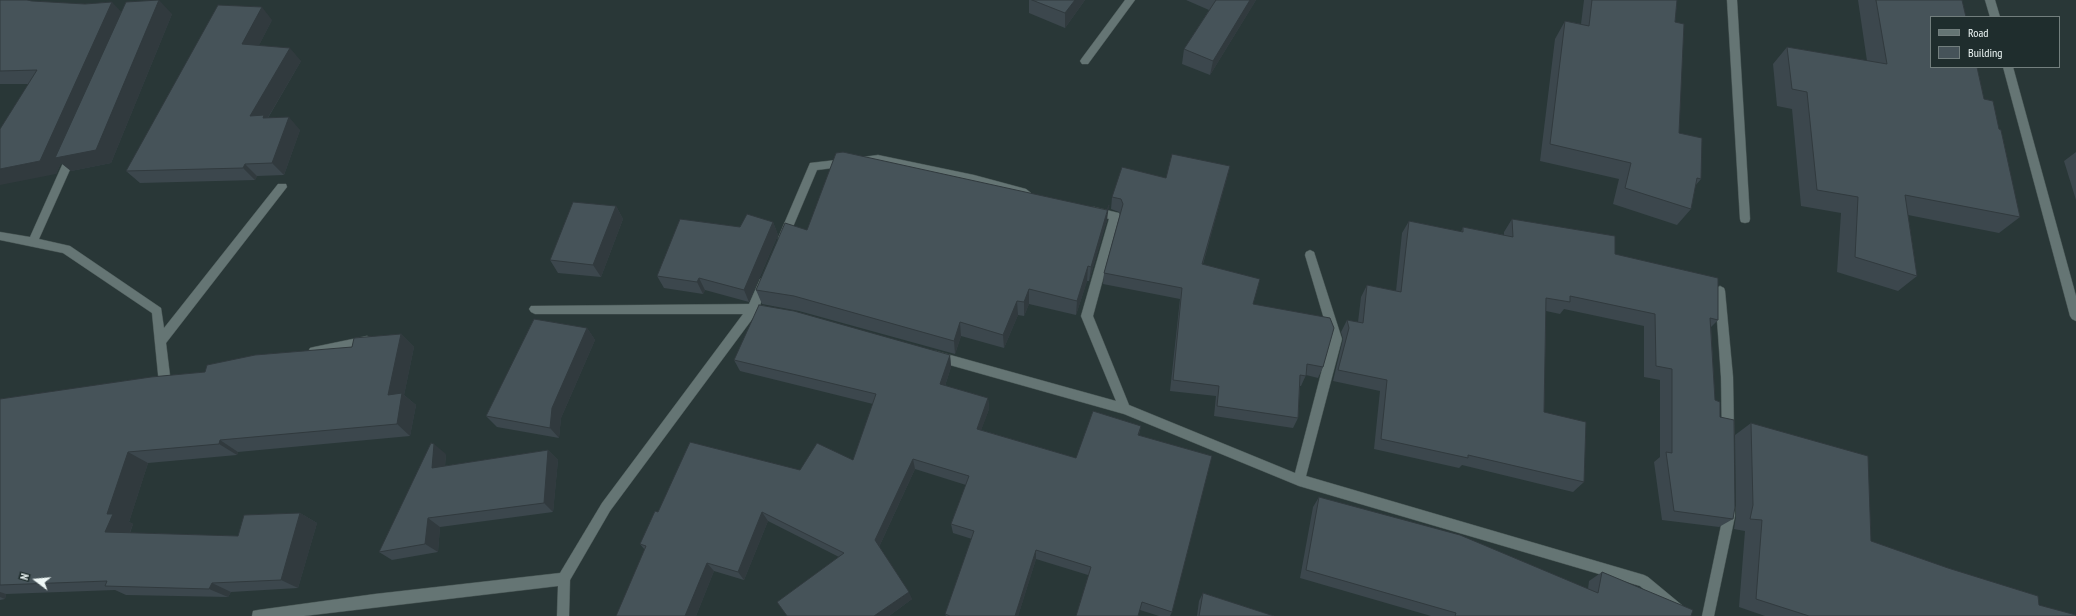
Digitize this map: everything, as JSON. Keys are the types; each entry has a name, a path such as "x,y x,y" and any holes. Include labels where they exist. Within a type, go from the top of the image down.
{"street":[{"path":"1086,61 1130,0"},
{"path":"1732,0 1745,219"},
{"path":"1990,0 1994,16"},
{"path":"2008,68 2076,316"},
{"path":"33,242 77,142"},
{"path":"777,252 814,166 878,159 974,179 1034,195"},
{"path":"160,342 282,187"},
{"path":"1085,208 1115,216 1088,316 1125,409"},
{"path":"0,236 66,249 157,311 165,383"},
{"path":"1299,480 1336,339 1310,255"},
{"path":"563,616 564,579 606,507 753,309 768,273"},
{"path":"1720,291 1727,378 1728,447"},
{"path":"535,309 753,309 783,314"},
{"path":"305,354 375,339"},
{"path":"928,354 1125,409 1299,480 1644,581 1684,616"},
{"path":"1708,616 1730,516 1729,493"},
{"path":"258,616 375,600 564,579"}],"building":[{"path":"0,0 27,0 85,4 112,2 40,161 0,169 0,129 37,70 0,71"},
{"path":"159,0 96,150 55,158 126,2"},
{"path":"1032,0 1075,0 1065,13"},
{"path":"1216,0 1250,0 1213,61 1184,49"},
{"path":"1592,0 1677,0 1675,22 1684,24 1679,133 1702,138 1701,179 1697,178 1691,209 1625,188 1631,163 1550,144 1565,21 1589,26"},
{"path":"1876,0 1962,0 1966,16 1930,16 1930,68 1977,68 1984,99 1993,101 1999,129 2001,130 2020,217 1905,195 1917,276 1855,257 1858,197 1817,190 1807,92 1792,89 1787,47 1887,64"},
{"path":"218,5 262,7 242,44 290,48 250,116 264,115 263,118 289,117 272,163 245,164 243,168 126,171"},
{"path":"843,152 1107,210 1109,205 1091,267 1088,266 1077,301 1029,289 1024,302 1017,301 1003,335 960,322 954,341 794,296 756,290 785,223 807,230 836,153"},
{"path":"1172,154 1230,166 1202,264 1260,279 1253,304 1330,318 1334,328 1323,367 1307,364 1306,376 1300,375 1298,418 1217,406 1219,386 1173,380 1182,288 1104,273 1123,204 1121,199 1112,197 1122,167 1166,178"},
{"path":"573,202 616,206 593,265 550,260"},
{"path":"747,214 773,222 744,290 699,278 697,282 657,276 680,219 740,227"},
{"path":"1512,219 1615,236 1615,254 1718,278 1718,320 1710,318 1715,400 1720,402 1720,417 1734,420 1735,507 1733,519 1674,511 1666,452 1672,453 1672,369 1656,366 1655,314 1570,296 1570,302 1546,298 1544,412 1586,422 1584,482 1468,455 1468,458 1381,439 1387,380 1338,370 1349,328 1347,320 1363,323 1367,285 1401,292 1409,221 1463,232 1463,227 1513,237"},
{"path":"759,305 794,311 950,355 940,384 988,398 977,429 1076,458 1093,411 1141,426 1138,435 1212,456 1172,612 1142,602 1138,616 1076,616 1091,567 1036,550 1015,616 950,616 945,614 974,531 951,524 969,476 913,459 875,540 909,592 874,616 787,616 777,602 844,553 762,512 738,572 707,563 685,616 616,616 646,546 640,544 655,511 658,512 690,442 800,470 817,443 853,460 876,394 734,360"},
{"path":"534,319 587,328 552,408 550,428 486,416"},
{"path":"401,334 388,395 402,393 397,424 220,440 219,444 128,452 107,514 113,514 105,532 238,536 244,515 300,513 281,580 212,583 209,589 105,586 107,581 0,585 0,399 151,377 205,372 207,365 255,355 352,347 354,338"},
{"path":"1751,423 1868,456 1871,541 1948,568 2038,596 2039,605 2076,616 1809,616 1756,599 1762,520 1750,519 1753,505"},
{"path":"431,443 434,444 432,468 548,450 544,503 428,518 425,544 379,552"},
{"path":"1319,497 1460,535 1598,593 1602,572 1693,610 1691,616 1455,616 1456,613 1306,570"},
{"path":"1203,593 1274,616 1199,616"}]}
